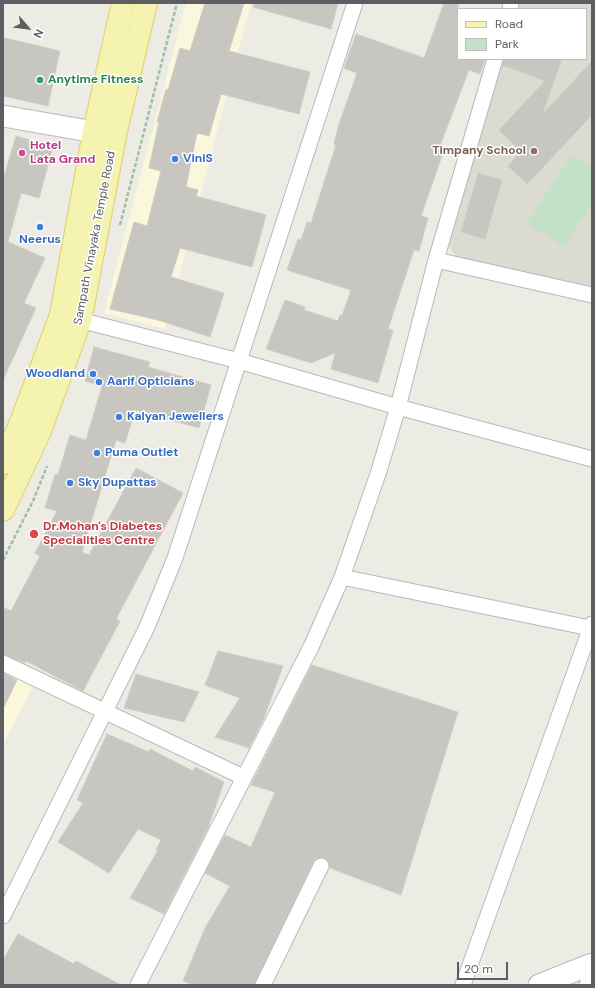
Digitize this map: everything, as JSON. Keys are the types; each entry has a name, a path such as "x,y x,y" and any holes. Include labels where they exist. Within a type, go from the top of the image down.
{"main road":[{"name":"Sampath Vinayaka Temple Road","path":"3,463 71,318 94,132 123,3"},
{"name":"Sampath Vinayaka Temple Road","path":"3,510 40,431 71,318 146,3"}],"street":[{"path":"3,916 147,627 174,558 240,361 355,3"},
{"path":"138,985 243,777 311,647 342,577 379,471 398,407 436,260 495,60"},
{"path":"3,116 94,132"},
{"path":"436,260 592,295"},
{"path":"71,318 240,361 398,407 592,459"},
{"path":"342,577 591,626 463,985"},
{"path":"3,663 243,777"},
{"path":"263,985 321,866"},
{"path":"539,985 592,964"}],"path":[{"path":"119,226 177,3"}],"shaded area":[{"path":"186,3 251,3 165,329 104,313"},
{"name":"Timpany School","path":"519,3 592,3 592,284 590,287 457,258 448,244 502,60 587,60 587,8 517,8"},
{"path":"3,670 34,684 3,745"}],"green space":[{"path":"572,155 592,168 592,204 564,247 527,223"}],"building":[{"path":"205,3 244,3 229,51 310,72 299,114 221,94 209,136 197,133 186,187 198,190 196,196 266,215 252,267 180,248 171,277 224,293 210,337 158,320 110,309 134,222 147,226 161,171 149,168 159,122 157,122 166,89 168,90 180,48 190,51"},
{"path":"254,3 338,3 331,29 253,7"},
{"path":"444,3 458,3 457,60 485,60 480,74 469,70 439,148 444,150 421,216 428,218 419,251 414,250 388,329 393,330 378,383 331,369 335,353 311,363 266,349 285,300 305,307 304,310 338,321 340,315 342,316 351,290 287,270 298,239 301,240 307,222 311,223 336,145 334,144 339,124 357,73 344,68 356,34 424,58"},
{"path":"5,38 60,51 48,106 3,96 3,49"},
{"path":"504,60 562,60 542,115 592,61 592,115 527,184 508,166 521,151 499,130 545,81 502,65"},
{"path":"16,136 53,147 39,198 21,193 8,242 45,258 24,303 36,308 3,380 3,180"},
{"path":"478,173 502,180 485,239 461,232"},
{"path":"94,347 150,362 148,367 211,385 199,428 135,410 125,443 116,440 82,552 89,555 136,468 183,493 116,619 120,621 83,691 26,661 25,663 3,654 3,607 11,611 40,556 35,553 57,511 45,508 55,474 58,475 70,435 86,440 102,386 85,381"},
{"path":"218,651 283,666 263,720 249,748 215,737 240,698 205,685"},
{"path":"312,665 458,712 401,895 330,868 329,861 325,858 316,858 254,985 194,985 183,981 205,928 230,886 205,873 225,835 251,847 275,792 251,785"},
{"path":"3,673 17,680 3,709"},
{"path":"136,674 199,692 184,722 124,708"},
{"path":"107,734 149,752 150,749 193,771 195,767 224,782 208,828 164,914 130,898 158,850 156,850 161,840 138,829 109,873 58,842 83,803 77,800"},
{"path":"18,934 74,964 76,961 121,985 3,985 3,960"}],"place":[{"name":"Anytime Fitness","path":"40,80"},
{"name":"Timpany School","path":"534,151"},
{"name":"Hotel Lata Grand","path":"22,153"},
{"name":"ViniS","path":"175,159"},
{"name":"Neerus","path":"40,227"},
{"name":"Woodland","path":"93,374"},
{"name":"Aarif Opticians","path":"99,382"},
{"name":"Kalyan Jewellers","path":"119,417"},
{"name":"Puma Outlet","path":"97,453"},
{"name":"Sky Dupattas","path":"70,483"},
{"name":"Dr.Mohan's Diabetes Specialities Centre","path":"34,534"}]}
